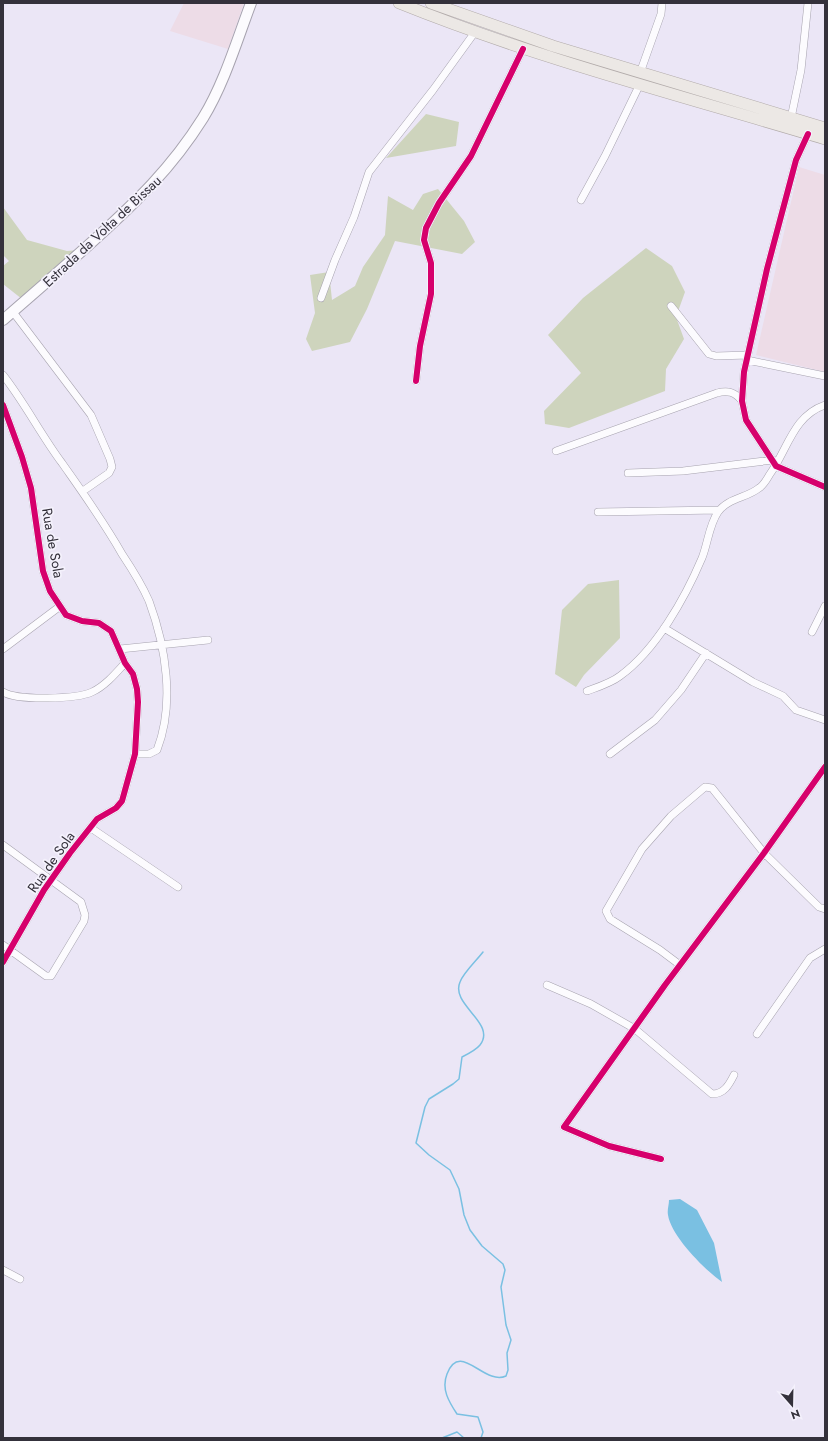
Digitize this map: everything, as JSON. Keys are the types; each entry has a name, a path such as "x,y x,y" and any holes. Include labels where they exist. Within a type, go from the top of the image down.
{"main road":[{"name":"Estrada da Volta de Bissau","path":"3,320 129,208 159,179 173,162 211,105 252,3"},
{"path":"399,3 523,49 639,86 825,139"},
{"path":"431,3 553,46 825,128"}],"street":[{"path":"640,73 661,14 662,3"},
{"path":"791,118 801,70 808,3"},
{"path":"321,298 335,260 354,218 369,172 433,90 475,32"},
{"path":"416,381 431,294 431,264 424,240 426,228 439,203 471,156 523,49"},
{"path":"581,200 605,156 639,86"},
{"path":"808,134 796,160 784,206 748,357 743,383 742,400 746,420 775,463 825,487"},
{"path":"671,306 709,354 716,356 748,357 825,376"},
{"path":"13,312 91,415 110,459 112,467 109,473 83,491"},
{"path":"3,375 28,410 61,463 83,491 141,586 149,602 160,646 167,691 161,738 157,750 149,754 135,754"},
{"path":"556,451 717,393 730,391 742,400"},
{"name":"Rua de Sola","path":"3,405 22,457 31,488 46,582 59,607 66,615 106,626 115,636 125,663 133,674 137,689 135,754 122,801 116,808 102,815 51,880 3,962"},
{"path":"588,691 619,678 628,670 664,628 700,563 714,518 719,510 731,502 759,489 798,424 810,412 825,406"},
{"path":"628,472 683,471 775,463"},
{"path":"598,512 719,510"},
{"path":"812,632 825,606"},
{"path":"3,649 59,607"},
{"path":"664,628 706,652 753,682 787,699 796,710 825,720"},
{"path":"120,649 208,640"},
{"path":"610,754 655,720 681,690 706,652"},
{"path":"3,692 23,698 84,694 99,688 125,663"},
{"path":"661,1159 610,1146 564,1127 680,965 764,853 825,768"},
{"path":"680,965 660,950 610,919 606,913 642,849 671,816 702,788 712,788 764,853 819,907 825,909"},
{"path":"91,828 178,887"},
{"path":"3,845 81,902 85,915 80,928 51,976 46,976 3,945"},
{"path":"757,1034 810,958 825,949"},
{"path":"547,985 591,1004 635,1029 712,1094 718,1094 724,1090 734,1075"},
{"path":"3,1270 20,1279"}],"shaded area":[{"path":"184,3 244,3 228,49 170,31"},
{"path":"799,167 825,175 825,372 756,355"}],"green space":[{"path":"426,114 459,122 456,146 386,158"},
{"path":"438,189 464,221 475,242 462,254 395,241 367,309 350,342 312,351 306,339 315,313 310,275 329,272 332,300 355,286 363,267 385,235 388,196 413,210 423,194"},
{"path":"3,207 27,240 67,251 79,250 22,299 3,284 3,266 9,261 3,255"},
{"path":"646,248 672,266 685,292 676,317 684,339 666,369 665,391 569,428 545,424 544,411 581,373 548,335 583,298"},
{"path":"619,580 620,638 584,675 576,687 555,674 562,610 588,584"}],"water":[{"path":"680,1199 697,1210 714,1243 722,1282 698,1261 675,1233 670,1223 668,1213 669,1200"}],"waterway":[{"path":"481,1438 483,1432 478,1417 457,1414 451,1405 445,1390 445,1380 452,1365 459,1361 466,1362 489,1375 498,1377 506,1376 508,1370 507,1353 511,1340 506,1325 501,1287 505,1270 503,1264 482,1246 470,1230 464,1215 459,1189 450,1170 429,1155 416,1143 425,1107 429,1099 459,1079 462,1057 478,1047 484,1037 483,1029 479,1021 466,1006 461,998 459,990 460,982 464,975 483,952"},
{"path":"442,1438 457,1432 464,1438"}],"cycle path":[{"path":"416,381 420,346 431,294 431,263 424,240 426,228 439,203 471,156 523,49"},
{"path":"808,134 796,160 767,269 744,372 742,401 746,420 776,466 825,487"},
{"path":"3,405 22,457 31,488 43,571 50,591 66,615 82,621 99,623 111,631 125,663 133,674 137,689 138,702 135,754 122,801 116,808 97,819 70,853 44,890 3,962"},
{"path":"661,1159 609,1146 564,1127 665,985 764,853 825,767"}]}
